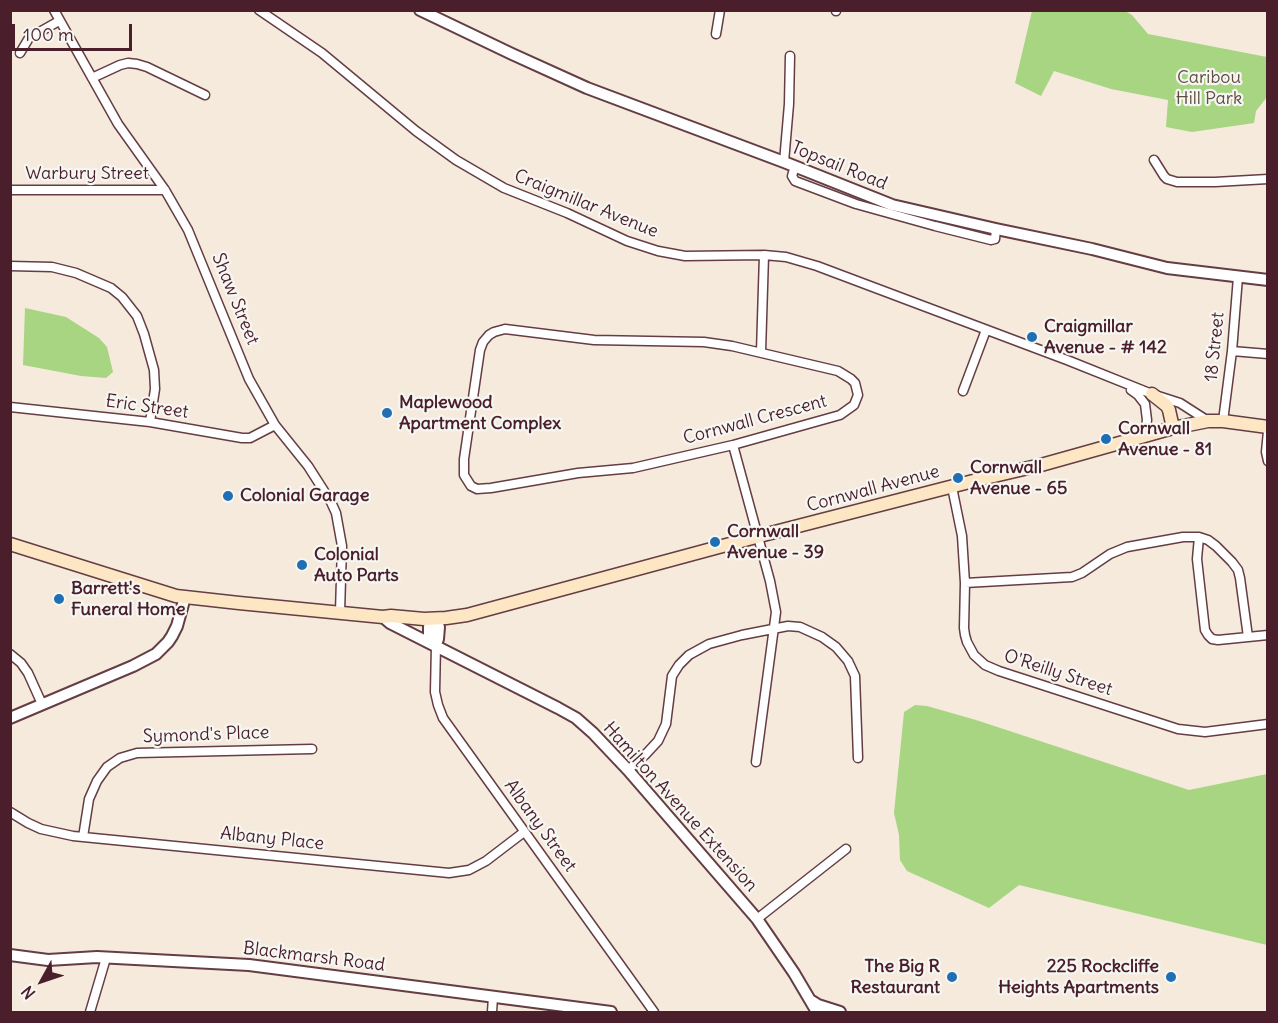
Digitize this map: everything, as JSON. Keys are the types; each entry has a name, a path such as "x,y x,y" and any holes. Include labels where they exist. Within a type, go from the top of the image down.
{"main road":[{"path":"1152,394 1167,406 1173,428"},
{"name":"Cornwall Avenue","path":"10,544 184,597 383,616 446,618 467,615 757,537 1041,465 1173,428 1208,421 1268,427"}],"street":[{"name":"Shaw Street","path":"54,10 118,124 165,190 188,230 249,379 275,425 308,466 336,513 342,546 339,612"},
{"name":"Craigmillar Avenue","path":"259,10 322,53 416,131 456,160 504,188 567,213 627,241 658,251 686,256 786,257 817,266 1067,360 1116,381 1180,403 1208,421"},
{"name":"Topsail Road","path":"420,10 587,88 892,205 1167,268 1268,280"},
{"path":"716,34 720,10"},
{"path":"20,53 29,38 60,21"},
{"path":"784,162 790,56"},
{"path":"92,78 120,65 137,64 205,95"},
{"path":"1154,160 1164,176 1176,182 1268,179"},
{"name":"Warbury Street","path":"10,190 165,190"},
{"path":"761,352 764,255"},
{"path":"10,266 51,267 76,273 111,288 122,297 137,316 154,370 155,389 150,422"},
{"name":"18 Street","path":"1223,422 1238,277"},
{"name":"Cornwall Crescent","path":"506,329 572,338 704,342 761,352 832,369 855,383 858,391 857,401 852,408 840,415 733,445 633,468 578,473 482,489 471,486 464,475 464,459 480,350 486,338 494,332 506,329"},
{"path":"963,391 986,330"},
{"path":"1232,351 1268,354"},
{"name":"Craigmillar Avenue","path":"1116,381 1136,393 1145,404 1147,420 1145,435"},
{"name":"Eric Street","path":"10,407 150,422 242,438 250,438 275,425"},
{"path":"1268,431 1266,452 1268,461"},
{"path":"733,445 776,612 756,762"},
{"name":"O'Reilly Street","path":"952,487 961,529 965,583 964,628 967,642 979,660 992,669 1178,729 1204,732 1268,724"},
{"path":"965,583 1072,577 1088,570 1110,554 1127,547 1183,537 1199,537 1208,540 1238,570 1248,637"},
{"path":"1199,537 1197,559 1206,633 1215,640 1268,635"},
{"path":"10,718 120,672 156,654 172,636 177,626 184,597"},
{"name":"Hamilton Avenue Extension","path":"383,616 390,623 576,718 593,733 757,919 794,973 817,1012"},
{"name":"Albany Street","path":"433,619 439,627 436,645 435,692 443,718 654,1012"},
{"path":"628,770 652,748 663,732 672,676 689,655 709,644 775,628 800,627 811,631 829,642 848,661 855,676 858,758"},
{"path":"10,654 28,673 42,704"},
{"name":"Symond's Place","path":"83,837 89,799 107,767 120,758 137,753 312,749"},
{"name":"Albany Place","path":"10,812 28,824 58,834 448,873 469,870 486,861 524,832"},
{"path":"757,919 846,849"},
{"name":"Blackmarsh Road","path":"10,955 48,960 106,958 249,965 611,1012"},
{"path":"90,1012 106,958"},
{"path":"492,1012 493,997"},
{"path":"810,1000 810,1012"},
{"path":"810,1000 840,1012"}],"green space":[{"name":"Caribou Hill Park","path":"1032,11 1125,11 1132,15 1148,34 1267,57 1267,97 1256,111 1254,123 1192,132 1166,127 1168,100 1111,89 1054,71 1041,96 1015,83"},
{"path":"25,308 66,317 99,338 107,347 113,372 106,378 81,376 23,365"},
{"path":"915,705 927,706 976,720 1189,790 1267,774 1267,945 1019,885 989,908 907,871 900,860 899,835 894,813 904,712"}],"place":[{"name":"Craigmillar Avenue - # 142","path":"1032,337"},
{"name":"Maplewood Apartment Complex","path":"387,413"},
{"name":"Cornwall Avenue - 81","path":"1106,439"},
{"name":"Cornwall Avenue - 65","path":"958,478"},
{"name":"Colonial Garage","path":"228,496"},
{"name":"Cornwall Avenue - 39","path":"715,542"},
{"name":"Colonial Auto Parts","path":"302,565"},
{"name":"Barrett's Funeral Home","path":"59,599"},
{"name":"The Big R Restaurant","path":"952,977"},
{"name":"225 Rockcliffe Heights Apartments","path":"1171,977"}]}
